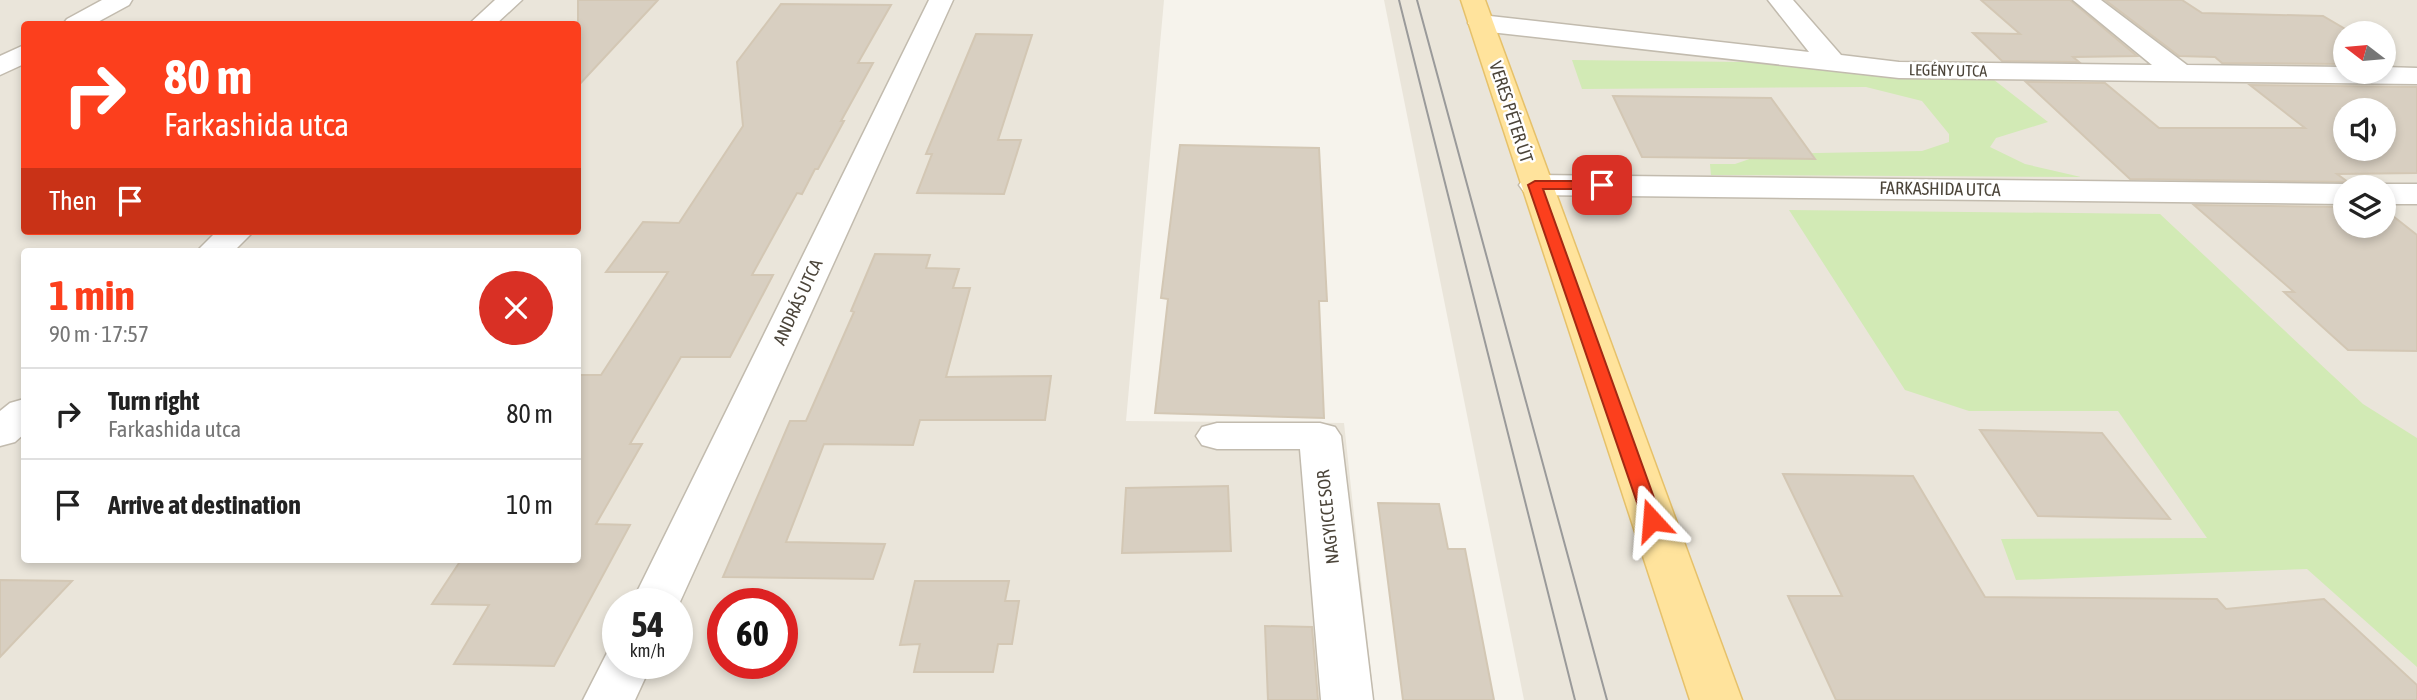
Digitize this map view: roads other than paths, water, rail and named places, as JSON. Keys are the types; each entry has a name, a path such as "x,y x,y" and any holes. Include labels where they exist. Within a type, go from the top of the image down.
{"main road":[{"name":"VERES PÉTER ÚT","path":"1477,12 1716,700"}],"street":[{"path":"82,21 120,0"},
{"path":"485,21 510,0"},
{"name":"ANDRÁS UTCA","path":"663,588 941,0"},
{"path":"1780,0 1832,62"},
{"path":"2085,0 2180,73"},
{"name":"LEGÉNY UTCA","path":"1477,12 1899,70 2417,76"},
{"path":"0,66 21,55"},
{"name":"FARKASHIDA UTCA","path":"1535,185 2333,194"},
{"path":"2396,194 2417,194"},
{"path":"218,248 232,235"},
{"path":"0,433 21,415"},
{"name":"NAGYICCE SOR","path":"1217,436 1320,436 1347,700"},
{"path":"609,700 619,679"}],"tram line":[{"path":"1399,0 1575,700"},
{"path":"1417,0 1607,700"}]}
